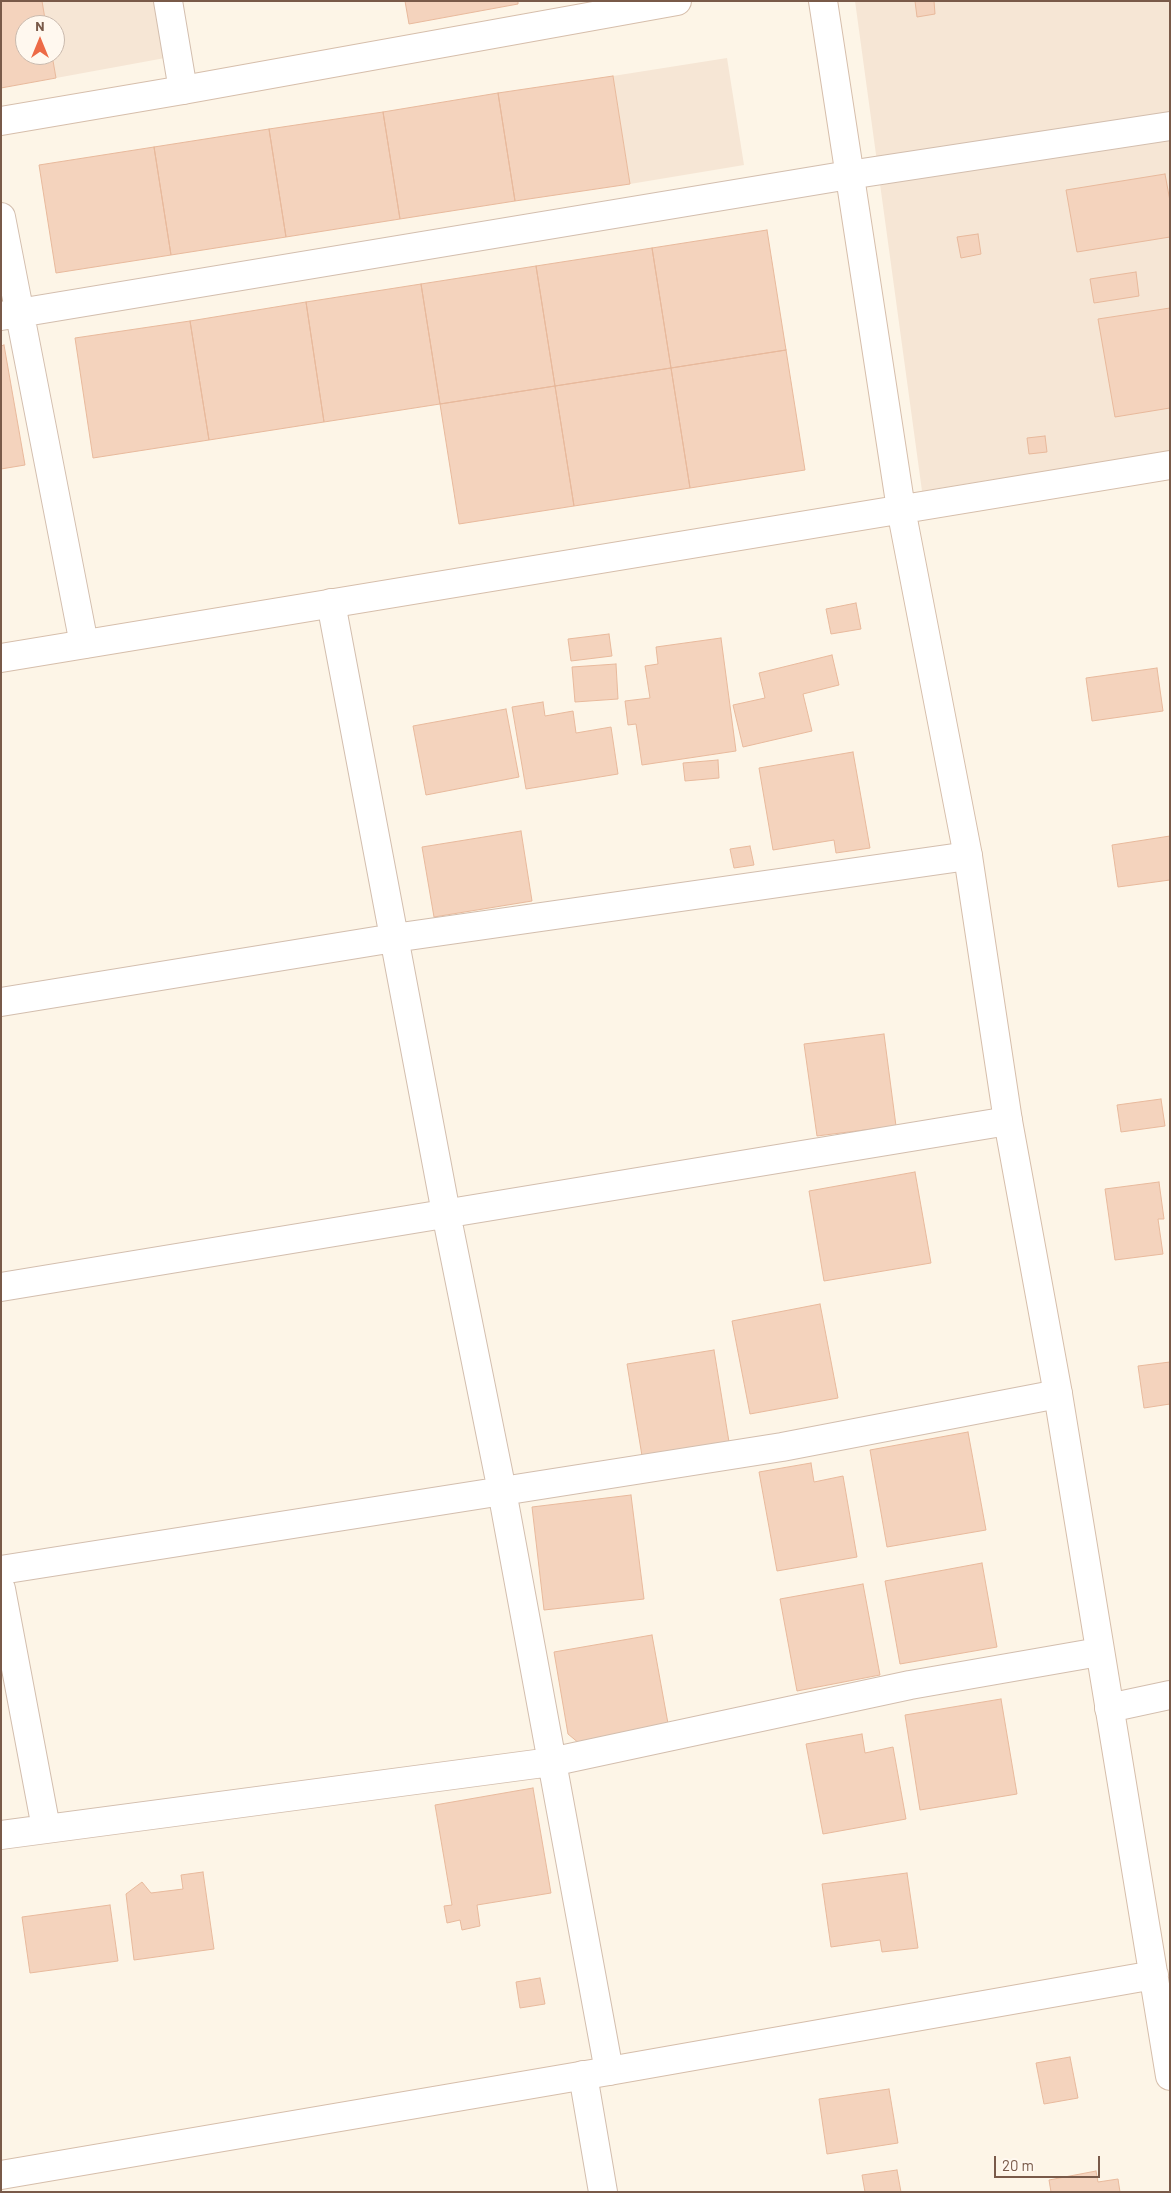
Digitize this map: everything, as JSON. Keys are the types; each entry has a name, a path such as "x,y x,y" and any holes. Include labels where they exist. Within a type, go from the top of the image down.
{"street":[{"path":"168,1 183,90"},
{"path":"1,121 677,1"},
{"path":"823,1 901,509 968,856 1008,1121 1058,1394 1170,2076"},
{"path":"11,314 850,175 1170,126"},
{"path":"1,217 11,314 84,644"},
{"path":"1,658 1170,465"},
{"path":"331,603 446,1214 502,1491 551,1762 596,2073 604,2192"},
{"path":"1,1002 394,938 968,856"},
{"path":"1,1287 1008,1121"},
{"path":"1,1570 782,1446 1058,1394"},
{"path":"1,1589 9,1683 46,1828"},
{"path":"1,1835 551,1762 910,1685 1099,1652"},
{"path":"1109,1708 1170,1695"},
{"path":"1,2175 1154,1975"}],"shaded area":[{"path":"42,1 155,1 165,58 56,78 54,65 65,65 65,15 44,15"},
{"path":"855,1 1170,1 1170,451 922,491"},
{"path":"727,58 744,165 630,184 613,76"}],"building":[{"path":"1,1 42,1 44,15 15,15 15,65 54,65 56,78 1,88"},
{"path":"405,1 518,1 518,4 409,24"},
{"path":"915,1 934,1 935,14 917,17"},
{"path":"613,76 630,184 515,201 498,93"},
{"path":"498,93 515,201 400,219 383,112"},
{"path":"383,112 400,219 286,237 269,129"},
{"path":"269,129 286,237 171,255 154,147"},
{"path":"154,147 171,255 56,273 39,165"},
{"path":"1165,174 1170,201 1170,237 1077,252 1066,190"},
{"path":"767,230 786,350 671,368 652,248"},
{"path":"978,234 981,254 961,258 957,237"},
{"path":"652,248 671,368 555,386 536,266"},
{"path":"536,266 555,386 440,404 421,284"},
{"path":"1136,272 1139,296 1094,303 1090,279"},
{"path":"421,284 440,404 324,422 306,302"},
{"path":"306,302 324,422 209,440 190,321"},
{"path":"1170,308 1170,408 1115,417 1098,319"},
{"path":"190,321 209,440 93,458 75,338"},
{"path":"4,345 25,465 1,469 1,346"},
{"path":"786,350 805,470 690,488 671,368"},
{"path":"671,368 690,488 574,506 555,386"},
{"path":"555,386 574,506 459,524 440,404"},
{"path":"1045,436 1047,452 1029,454 1027,438"},
{"path":"856,603 861,629 831,634 826,609"},
{"path":"609,634 612,656 571,661 568,639"},
{"path":"721,638 736,751 642,765 636,724 628,725 625,701 650,698 645,666 658,664 656,647"},
{"path":"832,655 839,685 803,694 812,731 743,747 733,705 765,698 759,673"},
{"path":"616,664 618,699 575,702 572,667"},
{"path":"1157,668 1163,711 1092,721 1086,678"},
{"path":"543,702 545,716 573,711 576,733 611,727 618,774 526,789 512,707"},
{"path":"506,709 519,777 426,795 413,726"},
{"path":"853,752 870,848 836,853 834,840 773,850 759,768"},
{"path":"718,760 719,778 685,781 683,763"},
{"path":"521,831 532,901 434,917 422,847"},
{"path":"1170,836 1170,880 1118,887 1112,845"},
{"path":"750,846 754,865 734,868 730,849"},
{"path":"884,1034 896,1126 817,1136 804,1044"},
{"path":"1161,1099 1165,1126 1121,1132 1117,1105"},
{"path":"915,1172 931,1263 824,1281 809,1191"},
{"path":"1159,1182 1164,1219 1158,1219 1163,1254 1115,1260 1105,1189"},
{"path":"820,1304 838,1398 750,1414 732,1321"},
{"path":"714,1350 730,1448 643,1462 627,1364"},
{"path":"1170,1362 1170,1404 1144,1408 1138,1366"},
{"path":"968,1432 986,1530 887,1547 870,1450"},
{"path":"811,1463 814,1482 843,1476 857,1557 777,1571 759,1472"},
{"path":"631,1495 644,1599 544,1610 532,1507"},
{"path":"982,1563 997,1647 900,1664 885,1581"},
{"path":"863,1584 880,1675 797,1691 780,1599"},
{"path":"652,1635 669,1729 580,1744 568,1734 554,1652"},
{"path":"1001,1699 1017,1794 920,1810 905,1715"},
{"path":"862,1734 865,1753 893,1747 906,1819 823,1834 806,1744"},
{"path":"533,1788 551,1893 477,1905 480,1926 462,1930 460,1920 447,1923 444,1906 452,1905 435,1805"},
{"path":"203,1872 214,1949 134,1960 126,1894 142,1882 151,1893 183,1889 181,1875"},
{"path":"907,1873 918,1948 882,1952 880,1940 831,1947 822,1884"},
{"path":"110,1905 118,1961 30,1973 22,1917"},
{"path":"540,1978 545,2004 520,2008 516,1982"},
{"path":"1070,2057 1078,2098 1044,2104 1036,2063"},
{"path":"889,2089 898,2143 827,2154 819,2099"},
{"path":"897,2170 901,2192 865,2192 862,2175"},
{"path":"1096,2171 1098,2182 1118,2179 1120,2192 1051,2192 1049,2180"}]}
